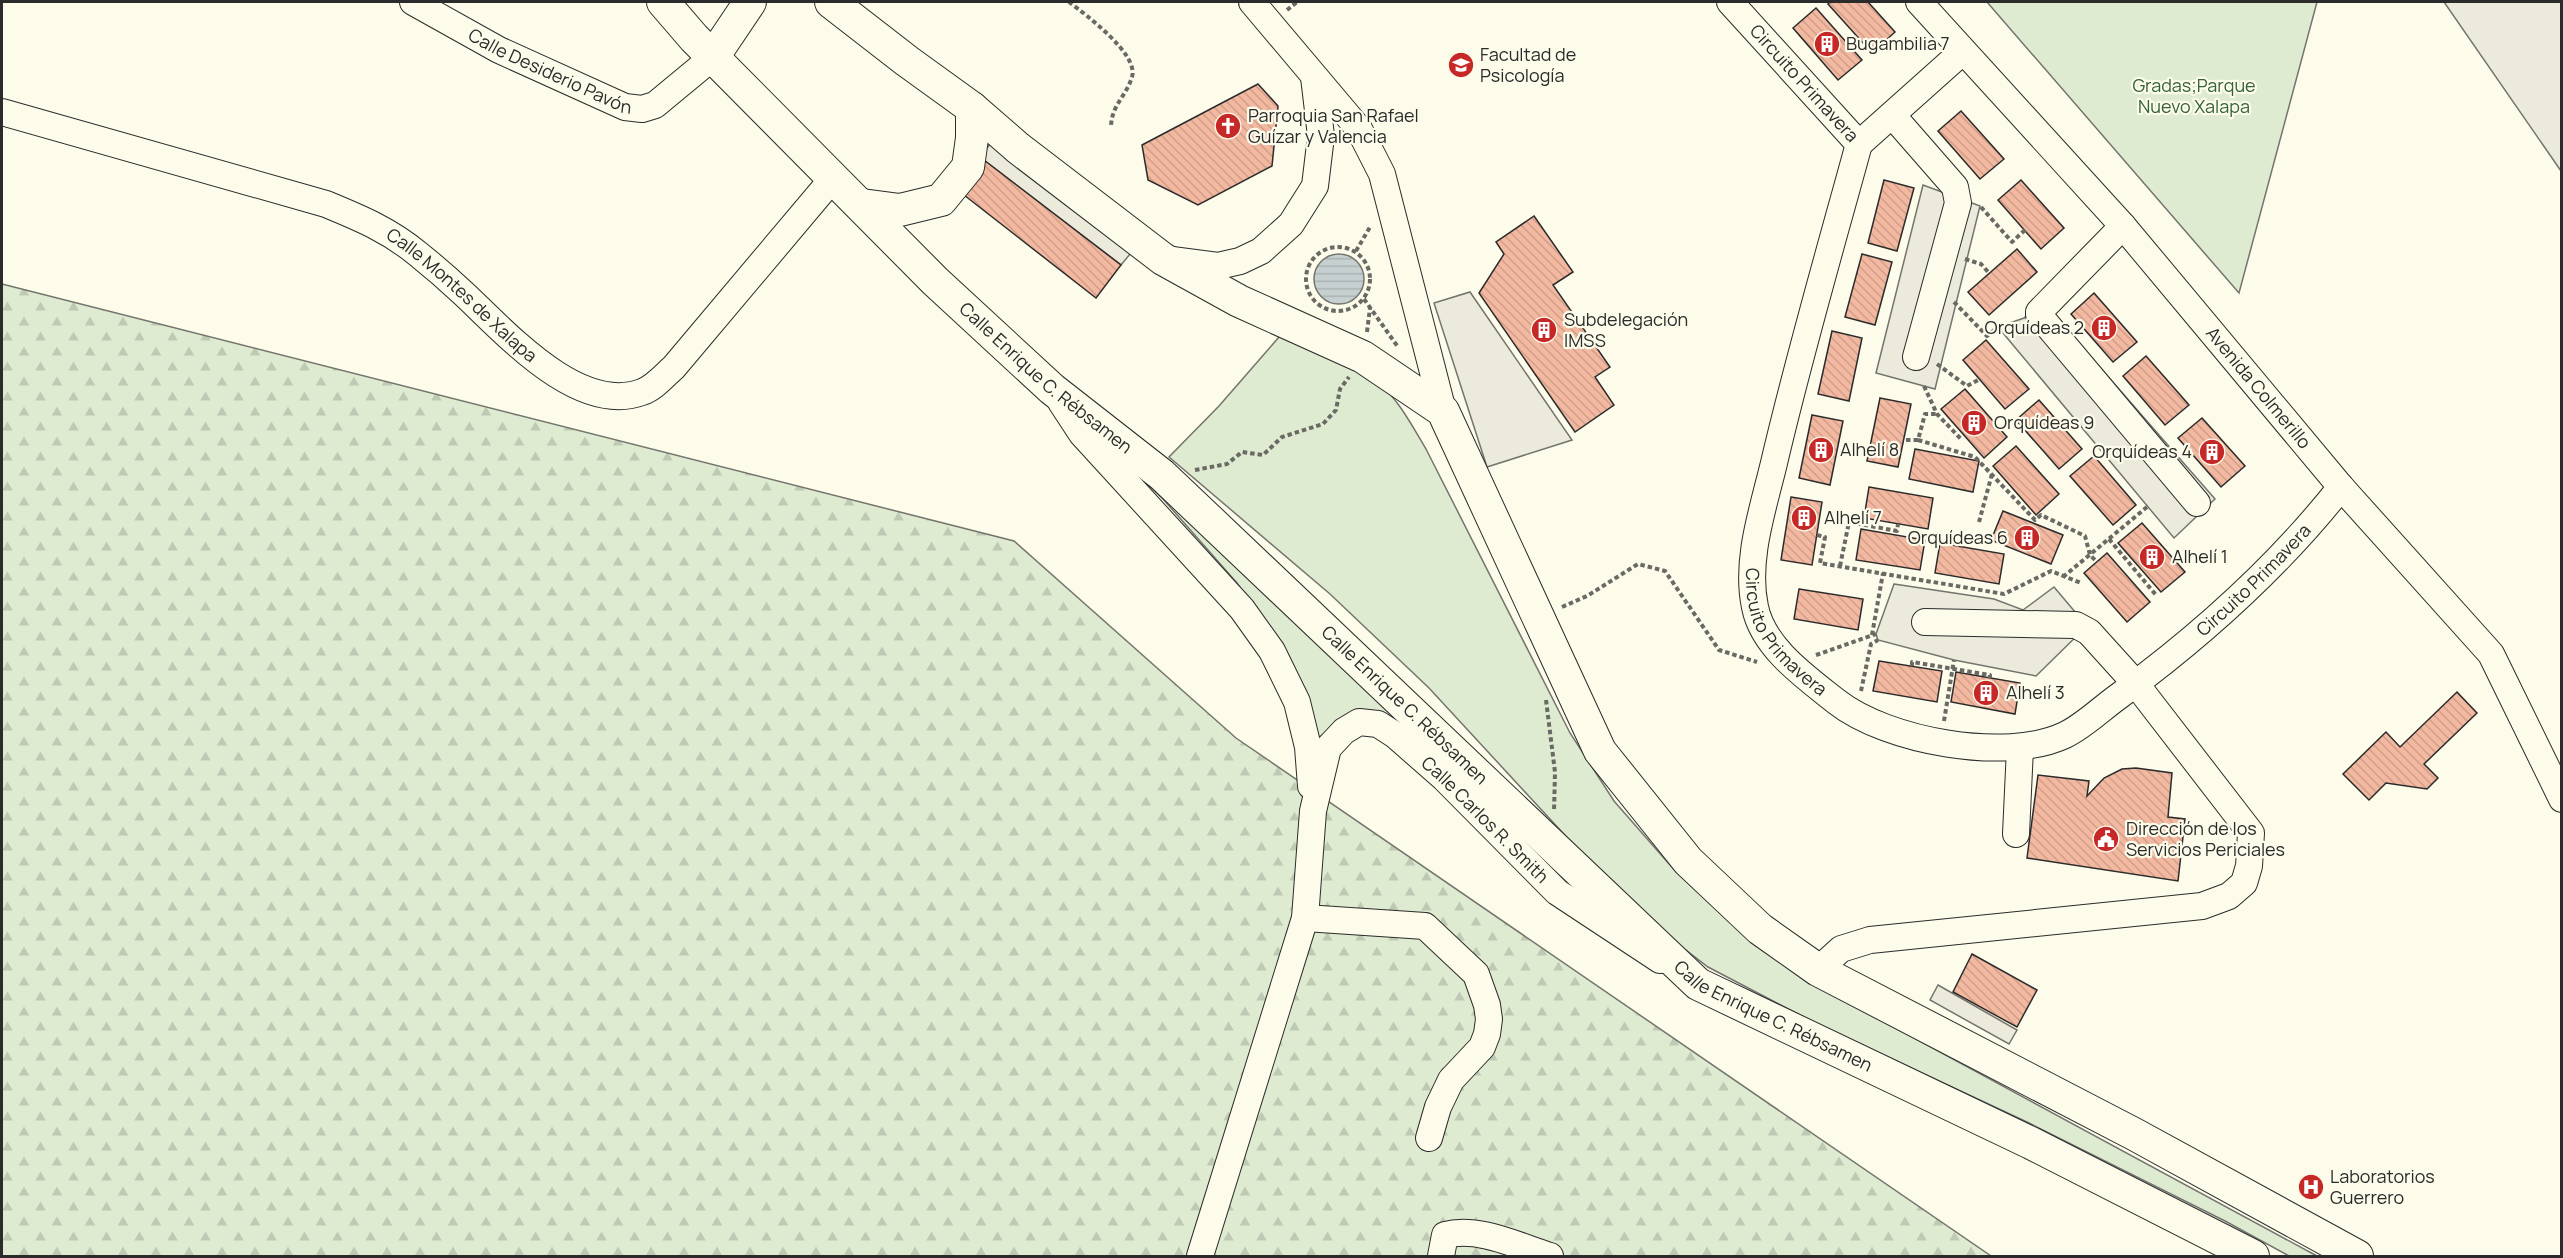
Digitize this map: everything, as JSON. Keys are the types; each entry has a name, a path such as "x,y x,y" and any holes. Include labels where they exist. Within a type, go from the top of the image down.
{"main road":[{"name":"Calle Enrique C. Rébsamen","path":"663,2 713,57 935,280 1052,389 1162,475 1698,984 2031,1143 2253,1257"},
{"path":"713,57 750,2"},
{"path":"831,2 972,108 1124,235 1162,259 1239,301 1363,357 1443,411 1600,751 1688,861 1760,929 1818,970 2134,1134 2357,1257"},
{"path":"862,205 900,210 941,200 968,167 972,138 972,108"}],"street":[{"name":"Calle Desiderio Pavón","path":"413,2 499,50 625,107 642,109 656,105 713,57"},
{"path":"1252,2 1359,129 1382,174 1443,411"},
{"name":"Circuito Primavera","path":"1730,2 1858,144 1781,432 1752,570 1755,609 1771,642 1792,664 1855,716 1909,736 1974,747 2020,748 2065,735 2136,684 2232,606 2304,534 2341,487"},
{"name":"Avenida Colmerillo","path":"1919,2 1962,52 2123,226 2341,487 2491,654 2562,799"},
{"path":"1858,144 1893,116 1962,52"},
{"path":"1162,259 1218,266 1240,261 1261,251 1291,224 1314,186 1321,136 1314,77"},
{"name":"Calle Montes de Xalapa","path":"2,112 326,204 376,224 416,252 507,336 547,369 575,386 602,395 642,392 674,367 834,177"},
{"path":"1893,116 1955,187 1958,203 1916,357"},
{"path":"2123,226 2039,312 2039,315 2197,503"},
{"name":"Calle Carlos R. Smith","path":"1052,389 1082,434 1242,609 1272,651 1297,702 1308,747 1313,811 1305,918 1200,1257"},
{"path":"1818,970 1841,948 1870,940 2202,906 2229,896 2244,883 2249,866 2251,833 2136,684 2089,632 2076,625 1925,622"},
{"name":"Calle Carlos R. Smith","path":"1313,811 1328,748 1344,730 1359,722 1378,724 1395,735 1444,778 1557,892 1698,984"},
{"path":"2016,834 2020,748"},
{"path":"1305,918 1425,926 1476,974 1487,1005 1489,1019 1487,1034 1482,1047 1451,1080 1438,1107 1429,1138"},
{"path":"1441,1257 1445,1235 1459,1231 1499,1239 1550,1257"}],"path":[{"path":"1069,2 1124,51 1133,65 1132,76 1111,114 1111,128"},
{"path":"1958,203 1980,206 2012,242 2025,230"},
{"path":"1344,247 1356,251 1364,259 1370,269 1371,280 1364,299 1345,310 1333,310 1313,299 1306,278 1314,257 1322,250 1344,247"},
{"path":"1932,297 1956,303 1987,336 1998,327"},
{"path":"1162,475 1227,464 1242,452 1263,455 1282,437 1323,424 1336,410 1340,389 1363,357"},
{"path":"1916,357 1941,365 1967,386 1980,379"},
{"path":"1924,386 1937,414 1961,439"},
{"path":"1918,440 1925,414 1937,414"},
{"path":"1906,440 1918,440 1976,457 2035,520 2041,515 2085,536 2090,555 2097,562"},
{"path":"1979,522 1992,473"},
{"path":"2063,578 2147,507"},
{"path":"1840,566 1849,522 1897,531 1898,524"},
{"path":"1817,535 1825,537 1820,563 2004,594 2051,571 2063,578 2081,583"},
{"path":"2109,539 2156,595"},
{"path":"1539,617 1587,596 1638,564 1665,571 1719,650 1767,665 1792,664 1874,635 1883,573"},
{"path":"1855,716 1871,644 1878,640"},
{"path":"1947,699 1954,660"},
{"path":"1911,666 1912,662 1990,675 1990,678"},
{"path":"1546,690 1547,721 1555,772 1554,821"}],"green space":[{"name":"Gradas;Parque Nuevo Xalapa","path":"1987,2 2317,2 2239,293"},
{"path":"2,284 1014,541 1236,738 1991,1256 2,1256"},
{"path":"1280,336 1367,375 1385,389 1398,404 1426,449 1570,733 1614,801 1677,873 1750,941 1816,985 2317,1256 2289,1256 2225,1221 2029,1123 1817,1024 1708,967 1634,910 1429,688 1330,594 1169,457 1219,406"},
{"path":"1086,425 1581,886 1574,890 1419,740 1388,715 1369,710 1351,714 1318,738 1283,648 1237,583 1163,499"}],"shaded area":[{"path":"2444,2 2561,2 2561,171"},
{"path":"994,139 1135,248 1121,265 980,157"},
{"path":"1923,185 1980,206 1935,389 1876,373"},
{"path":"1339,254 1357,261 1364,279 1357,297 1339,304 1321,297 1314,279 1321,261"},
{"path":"1470,292 1572,440 1487,467 1434,303"},
{"path":"2042,301 2215,499 2174,538 1998,327 2024,318"},
{"path":"1894,584 1994,599 2023,610 2054,587 2087,626 2036,676 1954,660 1878,640 1876,634"},
{"path":"1938,985 2017,1030 2009,1044 1930,1000"}],"building":[{"path":"1830,2 1868,2 1895,32 1872,53 1828,4"},
{"name":"Bugambilia 7","path":"1816,8 1862,60 1838,80 1793,28"},
{"name":"Parroquia San Rafael Guízar y Valencia","path":"1258,84 1278,106 1272,166 1198,205 1148,180 1142,145"},
{"path":"1961,111 2004,159 1980,179 1938,131"},
{"path":"980,157 1121,265 1096,298 955,188"},
{"path":"1884,180 1914,188 1897,251 1868,243"},
{"path":"2021,180 2064,228 2041,249 1998,200"},
{"name":"Subdelegación IMSS","path":"1534,216 1573,272 1553,285 1610,367 1595,377 1614,405 1575,432 1479,293 1504,254 1496,242"},
{"path":"2017,249 2037,272 1989,315 1968,292"},
{"path":"1862,254 1892,262 1875,325 1845,317"},
{"name":"Orquídeas 2","path":"2094,293 2137,342 2113,362 2071,314"},
{"path":"1832,331 1862,338 1849,401 1818,394"},
{"path":"1986,340 2029,389 2005,409 1963,360"},
{"path":"2146,356 2189,405 2165,425 2123,376"},
{"name":"Orquídeas 9","path":"1965,389 2007,437 1984,458 1941,409"},
{"path":"1880,398 1911,404 1898,467 1867,461"},
{"path":"2039,400 2082,449 2059,469 2016,420"},
{"name":"Alhelí 8","path":"1812,415 1843,421 1830,485 1799,478"},
{"name":"Orquídeas 4","path":"2202,418 2245,466 2221,487 2178,438"},
{"path":"2016,446 2059,494 2036,515 1993,466"},
{"path":"1915,449 1979,461 1973,492 1909,479"},
{"path":"2094,456 2136,505 2113,525 2070,476"},
{"path":"1869,487 1933,498 1928,529 1864,518"},
{"name":"Alhelí 7","path":"1791,497 1822,502 1812,565 1781,560"},
{"name":"Orquídeas 6","path":"2003,511 2063,535 2051,564 1991,540"},
{"name":"Alhelí 1","path":"2142,523 2185,572 2161,592 2118,543"},
{"path":"1861,529 1925,540 1920,570 1856,560"},
{"path":"1940,543 2004,554 1999,584 1935,573"},
{"path":"2107,553 2150,602 2127,622 2084,573"},
{"path":"1799,589 1863,599 1858,630 1794,619"},
{"path":"1879,661 1942,671 1937,702 1873,691"},
{"name":"Alhelí 3","path":"1956,672 2020,683 2015,714 1951,702"},
{"path":"2457,692 2477,713 2424,764 2438,778 2427,789 2386,783 2369,800 2343,774 2386,732 2400,747"},
{"name":"Dirección de los Servicios Periciales","path":"2136,768 2172,773 2168,817 2185,819 2178,881 2027,858 2038,775 2089,781 2087,796 2104,778 2122,769"},
{"path":"1972,954 2037,990 2017,1027 1953,992"}],"place":[{"name":"Bugambilia 7","path":"1827,44"},
{"name":"Facultad de Psicología","path":"1461,65"},
{"name":"Parroquia San Rafael Guízar y Valencia","path":"1228,126"},
{"name":"Orquídeas 2","path":"2104,328"},
{"name":"Subdelegación IMSS","path":"1544,330"},
{"name":"Orquídeas 9","path":"1974,423"},
{"name":"Alhelí 8","path":"1821,450"},
{"name":"Orquídeas 4","path":"2212,452"},
{"name":"Alhelí 7","path":"1804,518"},
{"name":"Orquídeas 6","path":"2027,538"},
{"name":"Alhelí 1","path":"2152,557"},
{"name":"Alhelí 3","path":"1986,693"},
{"name":"Dirección de los Servicios Periciales","path":"2106,839"},
{"name":"Laboratorios Guerrero","path":"2311,1187"}]}
